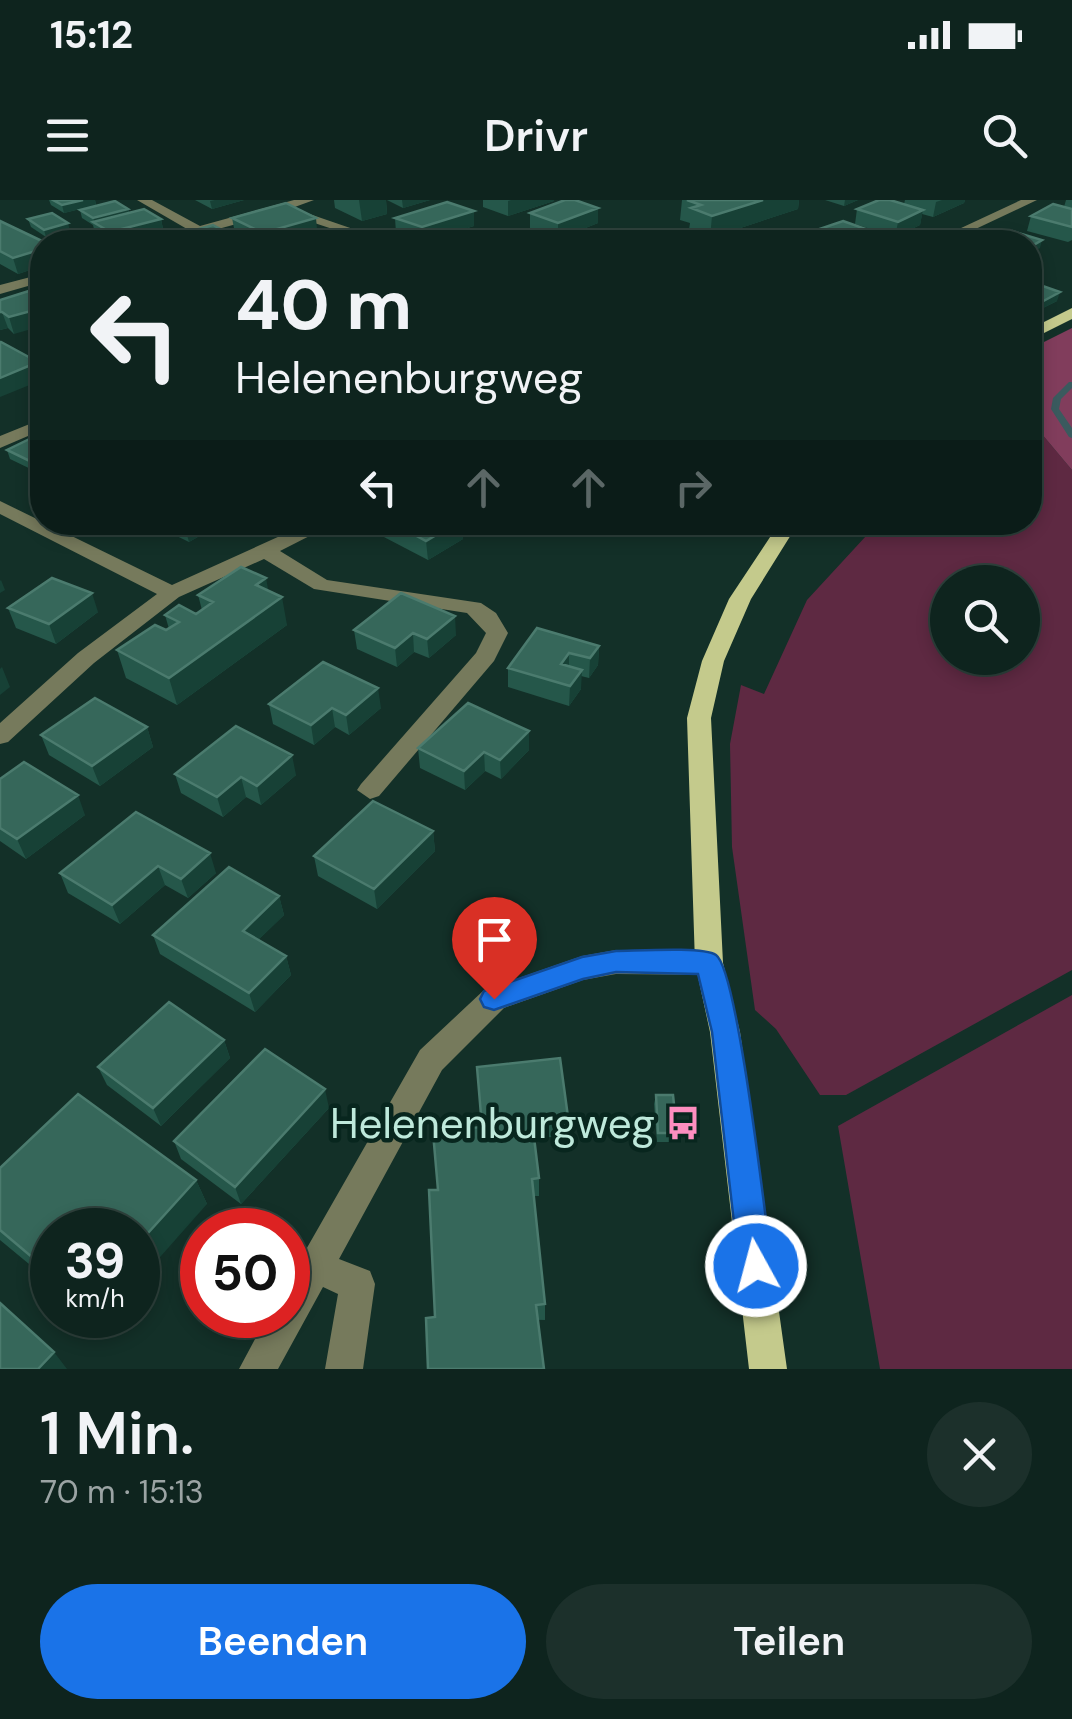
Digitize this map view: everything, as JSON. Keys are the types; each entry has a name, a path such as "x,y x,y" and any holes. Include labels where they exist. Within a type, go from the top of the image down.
{"main road":[{"path":"1042,329 1072,313"},
{"path":"768,1369 726,1032 709,963 699,718 712,661 740,598 781,535"}],"street":[{"path":"143,200 198,230 308,200"},
{"path":"964,230 1030,200"},
{"path":"277,208 346,230"},
{"path":"0,290 30,281"},
{"path":"0,443 30,429"},
{"path":"5,514 30,526"},
{"path":"49,535 172,593"},
{"path":"0,736 86,658 172,593 300,535"},
{"path":"266,551 322,585 473,608 488,618 497,633 486,656 370,790"},
{"path":"258,1369 432,1060 494,999 582,968 616,962 709,963"},
{"path":"314,1266 357,1284 344,1369"}],"shaded area":[{"path":"1072,328 1072,470 1042,434 1042,343"},
{"path":"1042,434 1072,470 1072,970 846,1095 820,1095 776,1029 755,1010 732,847 730,744 741,685 764,694 807,600 867,535 1042,535"},
{"path":"1072,995 1072,1369 880,1369 838,1126"}],"building":[{"path":"53,200 83,200 62,205"},
{"path":"565,200 598,208 558,223 530,213"},
{"path":"687,200 763,200 712,216 691,208 701,205"},
{"path":"879,200 923,210 898,222 857,209"},
{"path":"115,201 128,209 93,218 80,210"},
{"path":"447,202 474,211 422,227 395,218"},
{"path":"286,203 316,218 274,230 257,230 232,218"},
{"path":"1053,204 1072,209 1072,227 1031,216"},
{"path":"144,209 161,219 118,230 107,230 93,222"},
{"path":"52,213 68,223 44,230 28,219"},
{"path":"0,221 30,235 30,253 13,258 0,251"},
{"path":"843,221 868,230 817,230"},
{"path":"213,225 222,230 195,230"},
{"path":"1042,286 1060,292 1042,302"},
{"path":"29,291 30,311 9,317 0,312 0,300"},
{"path":"0,342 30,358 30,365 0,378"},
{"path":"30,439 30,461 7,450"},
{"path":"415,535 436,535 426,541"},
{"path":"241,567 266,578 256,585 282,597 169,678 117,650 155,625 166,630 179,622 165,615 179,605 196,614 213,602 198,595"},
{"path":"52,578 92,593 49,624 8,608"},
{"path":"401,593 455,616 427,639 413,633 395,648 354,630"},
{"path":"537,628 599,646 590,658 569,653 561,664 582,670 570,686 508,668"},
{"path":"323,662 378,688 346,715 332,708 311,725 269,704"},
{"path":"95,698 147,727 92,766 41,735"},
{"path":"468,703 529,731 500,760 484,752 464,771 418,748"},
{"path":"236,726 292,755 257,786 241,777 217,797 175,774"},
{"path":"24,762 78,795 17,839 0,828 0,779"},
{"path":"373,801 433,831 374,889 314,856"},
{"path":"136,812 210,853 181,879 158,866 112,905 60,873"},
{"path":"229,867 279,896 243,931 286,956 249,993 153,935"},
{"path":"169,1002 224,1040 153,1108 98,1067"},
{"path":"265,1049 325,1089 235,1187 174,1141"},
{"path":"560,1058 568,1117 532,1121 539,1178 532,1179 545,1304 536,1305 544,1369 428,1369 426,1318 435,1317 429,1190 438,1190 433,1132 482,1127 477,1067"},
{"path":"78,1094 196,1180 160,1220 160,1208 30,1208 30,1255 0,1230 0,1168"},
{"path":"656,1095 673,1095 677,1133 658,1133"},
{"path":"0,1303 30,1330 30,1338 39,1338 54,1352 38,1369 0,1369"}],"waterway":[{"path":"1072,384 1057,398 1055,409 1072,435"}],"place":[{"name":"Helenenburgweg","path":"683,1123"}],"route":[{"path":"494,999 582,968 616,962 709,963 726,1032 756,1266"}]}
